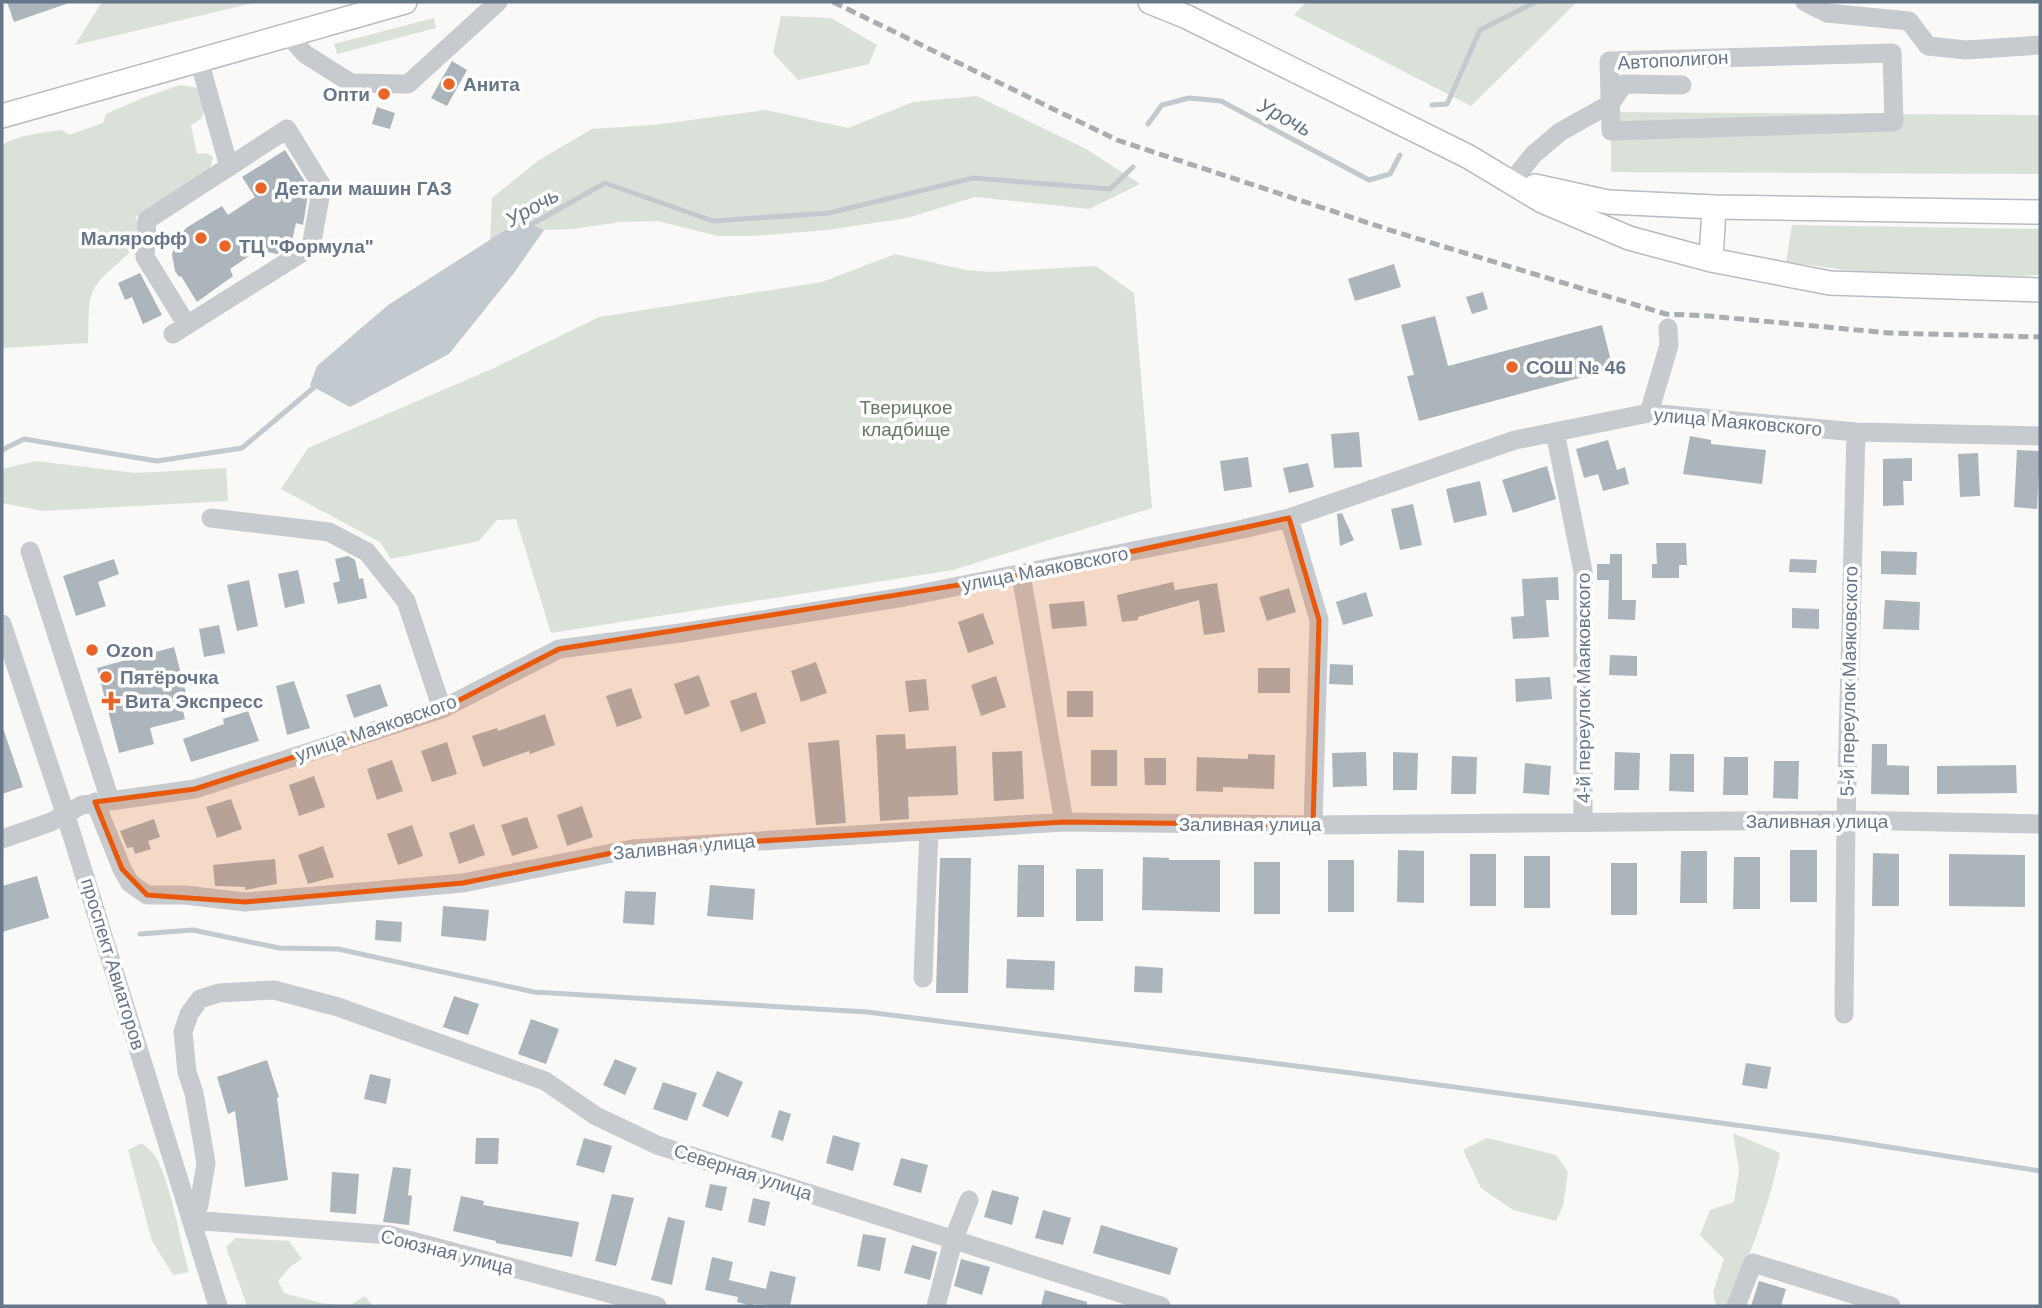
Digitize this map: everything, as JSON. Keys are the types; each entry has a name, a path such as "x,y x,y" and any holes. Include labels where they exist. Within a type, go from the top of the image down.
{"main road":[{"path":"2,116 405,2"},
{"path":"1150,2 1191,9 1469,157 1542,201 1629,239 1711,260 1830,283 2040,290"},
{"path":"1511,181 1608,202 2040,212"},
{"path":"1711,260 1714,206"}],"street":[{"path":"287,34 305,54 351,83 408,84 498,2"},
{"path":"1805,2 1827,13 1909,21 1928,46 1966,50 2040,45"},
{"name":"Автополигон","path":"1892,53 1894,122 1611,131 1610,104 1609,61 1892,53"},
{"path":"199,60 229,167"},
{"path":"1511,181 1534,154 1560,132 1610,104 1625,85 1682,85"},
{"path":"287,130 322,186 311,247 180,329 145,257 147,220 229,167 287,130"},
{"path":"1650,413 1669,345 1668,328"},
{"name":"улица Маяковского","path":"2,839 51,822 65,813 103,801 195,789 442,709 559,649 865,604 1021,575 1289,518 1515,440 1650,413 1856,432 2040,436"},
{"name":"4-й переулок Маяковского","path":"1555,432 1583,571 1583,821"},
{"name":"5-й переулок Маяковского","path":"1844,1014 1856,432"},
{"path":"211,518 329,532 367,552 406,601 442,709"},
{"path":"1289,518 1319,621 1313,825"},
{"name":"Заливная улица","path":"30,551 121,869 130,883 147,895 185,895 245,902 463,883 632,849 1064,822 1313,825 1846,820 2040,824"},
{"path":"1021,575 1064,822"},
{"name":"проспект Авиаторов","path":"2,624 65,813 218,1306"},
{"path":"923,978 929,830"},
{"name":"Северная улица","path":"191,1220 199,1205 206,1163 194,1093 187,1072 183,1032 189,1014 200,999 219,993 274,990 338,1007 545,1081 596,1116 657,1145 1161,1306"},
{"path":"936,1306 953,1241 969,1200"},
{"name":"Союзная улица","path":"191,1220 389,1235 657,1306"},
{"path":"1736,1306 1753,1263 1891,1306"}],"highlighted area":[{"path":"1289,518 1319,620 1313,825 1064,822 632,849 463,883 245,902 147,895 122,869 95,802 195,789 442,709 559,649 1021,575"}],"green space":[{"path":"102,2 258,2 75,45"},
{"path":"1306,2 1577,2 1471,106 1294,15"},
{"path":"781,16 831,18 877,45 869,64 798,80 773,53"},
{"path":"434,18 436,28 337,54 334,44"},
{"path":"180,85 198,88 206,106 201,119 191,125 197,154 207,153 213,157 209,173 135,217 142,229 139,239 97,284 92,293 88,343 2,348 2,145 16,138 39,133 62,130 69,135 103,123 106,114"},
{"path":"977,96 1088,150 1140,184 1089,209 975,197 907,218 827,230 753,236 718,236 658,221 544,230 521,220 490,241 492,198 539,160 592,129 653,125 766,110 848,128 913,102"},
{"path":"1611,112 2040,115 2040,174 1611,172"},
{"path":"1792,225 2040,229 2040,275 1948,278 1869,273 1786,262"},
{"name":"Тверицкое кладбище","path":"895,254 966,270 991,272 1096,266 1134,293 1152,508 953,570 551,633 516,519 497,520 479,541 391,559 380,542 281,489 308,448 494,368 599,317 822,282"},
{"path":"36,461 135,473 226,468 228,501 43,511 2,503 2,469"},
{"path":"1733,1133 1780,1153 1758,1231 1743,1269 1726,1306 1716,1306 1713,1292 1724,1259 1700,1235 1710,1210 1734,1202 1739,1170"},
{"path":"1487,1138 1556,1155 1568,1172 1563,1206 1556,1221 1513,1210 1481,1188 1463,1150"},
{"path":"142,1143 156,1157 163,1172 189,1272 173,1275 152,1241 128,1150"},
{"path":"236,1238 289,1241 302,1259 291,1266 278,1281 284,1293 321,1303 349,1306 247,1306 226,1247"},
{"path":"365,1296 373,1306 349,1306"}],"shaded area":[{"path":"521,220 544,230 514,273 449,354 350,407 310,385 317,366 388,305"}],"building":[{"path":"7,2 65,2 66,4 14,22"},
{"name":"Анита","path":"452,61 467,70 447,106 431,98"},
{"path":"377,107 395,113 390,129 372,124"},
{"path":"285,150 309,188 303,225 296,223 291,245 277,254 258,250 230,269 233,276 197,302 175,271 172,255 175,243 186,228 222,206 228,215 255,197 242,177"},
{"path":"1394,264 1401,287 1355,301 1348,279"},
{"path":"140,273 162,315 143,324 132,297 125,300 118,283"},
{"path":"1483,292 1488,309 1472,314 1466,297"},
{"name":"СОШ № 46","path":"1435,316 1448,366 1602,325 1613,369 1419,421 1407,376 1414,375 1401,325"},
{"path":"1359,432 1362,467 1334,468 1331,434"},
{"path":"1690,436 1711,440 1711,444 1766,450 1762,484 1683,474"},
{"path":"1608,440 1617,470 1625,467 1629,484 1603,491 1598,474 1584,478 1576,449"},
{"path":"2017,450 2040,451 2037,509 2014,507"},
{"path":"1978,453 1980,496 1960,497 1958,454"},
{"path":"1248,457 1252,487 1224,491 1220,461"},
{"path":"1912,458 1912,481 1903,481 1904,505 1883,506 1883,459"},
{"path":"1308,463 1314,487 1289,493 1283,468"},
{"path":"1547,466 1556,499 1513,513 1502,480"},
{"path":"1480,481 1487,515 1454,523 1446,489"},
{"path":"1413,504 1422,545 1400,550 1391,509"},
{"path":"1342,513 1354,540 1340,546 1337,514"},
{"path":"1656,543 1686,543 1687,565 1679,565 1679,578 1652,578 1652,564 1657,564"},
{"path":"1881,551 1917,552 1916,575 1881,574"},
{"path":"1610,554 1622,554 1622,600 1636,600 1635,620 1608,619 1609,580 1597,580 1597,564 1610,564"},
{"path":"348,556 355,560 359,579 363,578 367,598 338,604 333,583 340,581 335,559"},
{"path":"114,559 119,574 98,582 106,606 76,616 63,576"},
{"path":"1790,559 1817,560 1816,573 1789,572"},
{"path":"298,570 305,603 285,608 278,574"},
{"path":"1558,577 1559,600 1546,600 1549,637 1513,639 1511,617 1524,616 1522,579"},
{"path":"249,580 258,626 237,631 227,585"},
{"path":"1173,582 1175,590 1217,583 1225,632 1204,635 1199,600 1138,617 1138,620 1122,622 1117,595"},
{"path":"1289,588 1296,612 1267,621 1259,597"},
{"path":"1366,592 1373,616 1343,625 1336,602"},
{"path":"1885,600 1920,602 1919,630 1883,629"},
{"path":"1084,601 1087,626 1052,629 1049,604"},
{"path":"1792,608 1819,609 1819,629 1792,628"},
{"path":"983,613 994,644 968,653 958,622"},
{"path":"219,625 225,653 204,657 199,629"},
{"path":"174,647 186,693 179,695 185,719 150,728 154,744 119,753 97,668"},
{"path":"1610,655 1637,656 1637,676 1609,675"},
{"path":"816,662 827,693 801,702 791,671"},
{"path":"1330,664 1353,665 1353,685 1329,684"},
{"path":"1258,668 1290,668 1290,693 1258,693"},
{"path":"699,675 710,706 685,715 674,684"},
{"path":"996,676 1006,707 981,716 971,685"},
{"path":"1550,677 1552,699 1516,702 1515,679"},
{"path":"926,679 929,710 909,712 905,681"},
{"path":"294,681 310,728 287,735 276,686"},
{"path":"380,684 388,706 354,718 346,695"},
{"path":"631,688 642,718 617,727 606,696"},
{"path":"1067,691 1093,691 1093,717 1067,717"},
{"path":"756,692 766,723 741,732 730,701"},
{"path":"248,711 259,741 191,762 183,739 224,724 223,719"},
{"path":"545,714 555,745 483,767 472,736 497,728 498,731"},
{"path":"4,731 23,787 2,794 2,732"},
{"path":"905,734 906,749 956,746 958,795 908,797 909,819 880,821 876,735"},
{"path":"839,740 846,823 816,825 808,743"},
{"path":"447,742 457,774 432,782 421,751"},
{"path":"1872,744 1887,744 1887,765 1909,766 1909,795 1871,794"},
{"path":"1091,750 1117,750 1117,786 1091,786"},
{"path":"1022,751 1024,799 994,801 992,752"},
{"path":"1366,752 1367,786 1333,787 1332,753"},
{"path":"1393,752 1418,753 1417,790 1393,790"},
{"path":"1615,752 1640,753 1639,790 1614,790"},
{"path":"1248,754 1275,755 1274,789 1223,787 1223,792 1196,791 1197,757 1248,759"},
{"path":"1670,754 1694,754 1694,792 1669,791"},
{"path":"1452,756 1477,757 1476,794 1451,794"},
{"path":"1724,757 1748,757 1748,795 1723,795"},
{"path":"1144,758 1166,758 1166,785 1145,785"},
{"path":"392,760 403,791 377,800 367,769"},
{"path":"1774,761 1799,761 1798,799 1773,798"},
{"path":"1525,763 1551,766 1549,795 1523,793"},
{"path":"2016,765 2017,793 1937,794 1937,766"},
{"path":"314,776 325,807 299,816 289,785"},
{"path":"231,799 242,829 217,838 206,807"},
{"path":"582,806 593,837 567,846 557,815"},
{"path":"527,817 538,848 512,856 501,825"},
{"path":"154,819 160,837 148,841 151,849 135,854 133,847 127,848 120,831"},
{"path":"474,824 485,855 459,864 449,833"},
{"path":"412,825 423,856 398,865 387,834"},
{"path":"323,846 334,877 308,884 298,855"},
{"path":"1398,850 1424,851 1424,903 1397,902"},
{"path":"1790,850 1817,850 1817,902 1790,902"},
{"path":"1681,851 1707,851 1707,903 1680,903"},
{"path":"1873,853 1899,854 1899,906 1872,906"},
{"path":"1470,854 1496,854 1496,906 1470,906"},
{"path":"1949,854 2025,855 2025,907 1949,906"},
{"path":"1524,856 1550,856 1550,908 1524,908"},
{"path":"1143,857 1220,860 1220,912 1142,910"},
{"path":"1734,857 1760,857 1760,909 1733,909"},
{"path":"940,858 971,858 968,993 936,993"},
{"path":"275,859 277,884 245,890 245,887 215,886 213,865"},
{"path":"1328,860 1354,860 1354,912 1328,912"},
{"path":"1254,862 1280,862 1280,914 1254,914"},
{"path":"1611,863 1637,863 1637,915 1611,915"},
{"path":"1018,865 1044,865 1044,917 1017,917"},
{"path":"1076,869 1103,869 1103,921 1076,921"},
{"path":"37,876 49,918 2,932 2,886"},
{"path":"710,885 755,889 753,920 707,916"},
{"path":"625,891 656,892 654,925 623,923"},
{"path":"443,906 489,910 486,941 441,936"},
{"path":"376,920 402,922 401,942 375,940"},
{"path":"1007,959 1055,961 1054,990 1006,988"},
{"path":"1135,966 1163,968 1162,993 1134,992"},
{"path":"454,996 479,1004 468,1035 443,1027"},
{"path":"531,1019 559,1029 546,1064 518,1054"},
{"path":"615,1059 637,1068 625,1095 603,1085"},
{"path":"267,1060 279,1097 288,1180 245,1187 235,1111 228,1114 217,1077"},
{"path":"1746,1063 1771,1067 1767,1089 1742,1085"},
{"path":"717,1071 743,1082 728,1117 702,1106"},
{"path":"370,1074 391,1079 386,1104 364,1099"},
{"path":"663,1082 697,1093 687,1121 653,1109"},
{"path":"779,1110 791,1114 783,1141 771,1137"},
{"path":"833,1135 860,1143 853,1171 826,1163"},
{"path":"476,1138 499,1138 498,1164 475,1164"},
{"path":"584,1138 612,1146 604,1173 576,1165"},
{"path":"901,1158 928,1165 921,1193 893,1185"},
{"path":"393,1167 411,1169 409,1225 383,1222"},
{"path":"332,1172 359,1174 356,1214 330,1212"},
{"path":"710,1184 727,1187 722,1211 705,1207"},
{"path":"992,1190 1019,1197 1012,1225 984,1217"},
{"path":"612,1194 634,1198 616,1266 595,1261"},
{"path":"461,1196 484,1201 483,1205 579,1222 572,1257 496,1243 453,1231"},
{"path":"753,1198 770,1202 765,1226 748,1222"},
{"path":"1043,1210 1071,1218 1063,1245 1035,1238"},
{"path":"668,1217 685,1221 672,1285 651,1280"},
{"path":"1101,1225 1178,1248 1170,1275 1093,1253"},
{"path":"863,1234 886,1238 880,1271 857,1266"},
{"path":"912,1245 937,1252 930,1280 904,1273"},
{"path":"712,1257 733,1262 729,1280 766,1289 770,1271 796,1277 790,1306 752,1306 737,1302 738,1297 705,1290"},
{"path":"961,1259 990,1267 982,1295 954,1286"},
{"path":"1759,1281 1786,1289 1781,1306 1751,1306"},
{"path":"1045,1290 1087,1302 1087,1306 1041,1306"}],"waterway":[{"name":"Урочь","path":"1432,105 1447,104 1480,30 1535,2"},
{"name":"Урочь","path":"1148,124 1162,105 1189,98 1221,101 1369,180 1390,174 1400,155"},
{"name":"Урочь","path":"527,227 605,183 713,221 829,213 973,178 1110,189 1133,167"},
{"name":"Урочь","path":"2,450 24,439 157,461 242,448 318,384"},
{"path":"140,934 193,930 279,948 338,949 534,992 867,1012 1351,1073 1832,1138 2040,1171"}],"railway":[{"path":"833,2 1117,140 1399,233 1666,314 1889,333 2040,337"}],"place":[{"name":"Анита","path":"449,84"},
{"name":"Опти","path":"384,94"},
{"name":"Детали машин ГАЗ","path":"261,188"},
{"name":"Малярофф","path":"201,238"},
{"name":"ТЦ \"Формула\"","path":"225,246"},
{"name":"СОШ № 46","path":"1512,367"},
{"name":"Ozon","path":"92,650"},
{"name":"Пятёрочка","path":"106,677"},
{"name":"Вита Экспресс","path":"111,701"}]}
